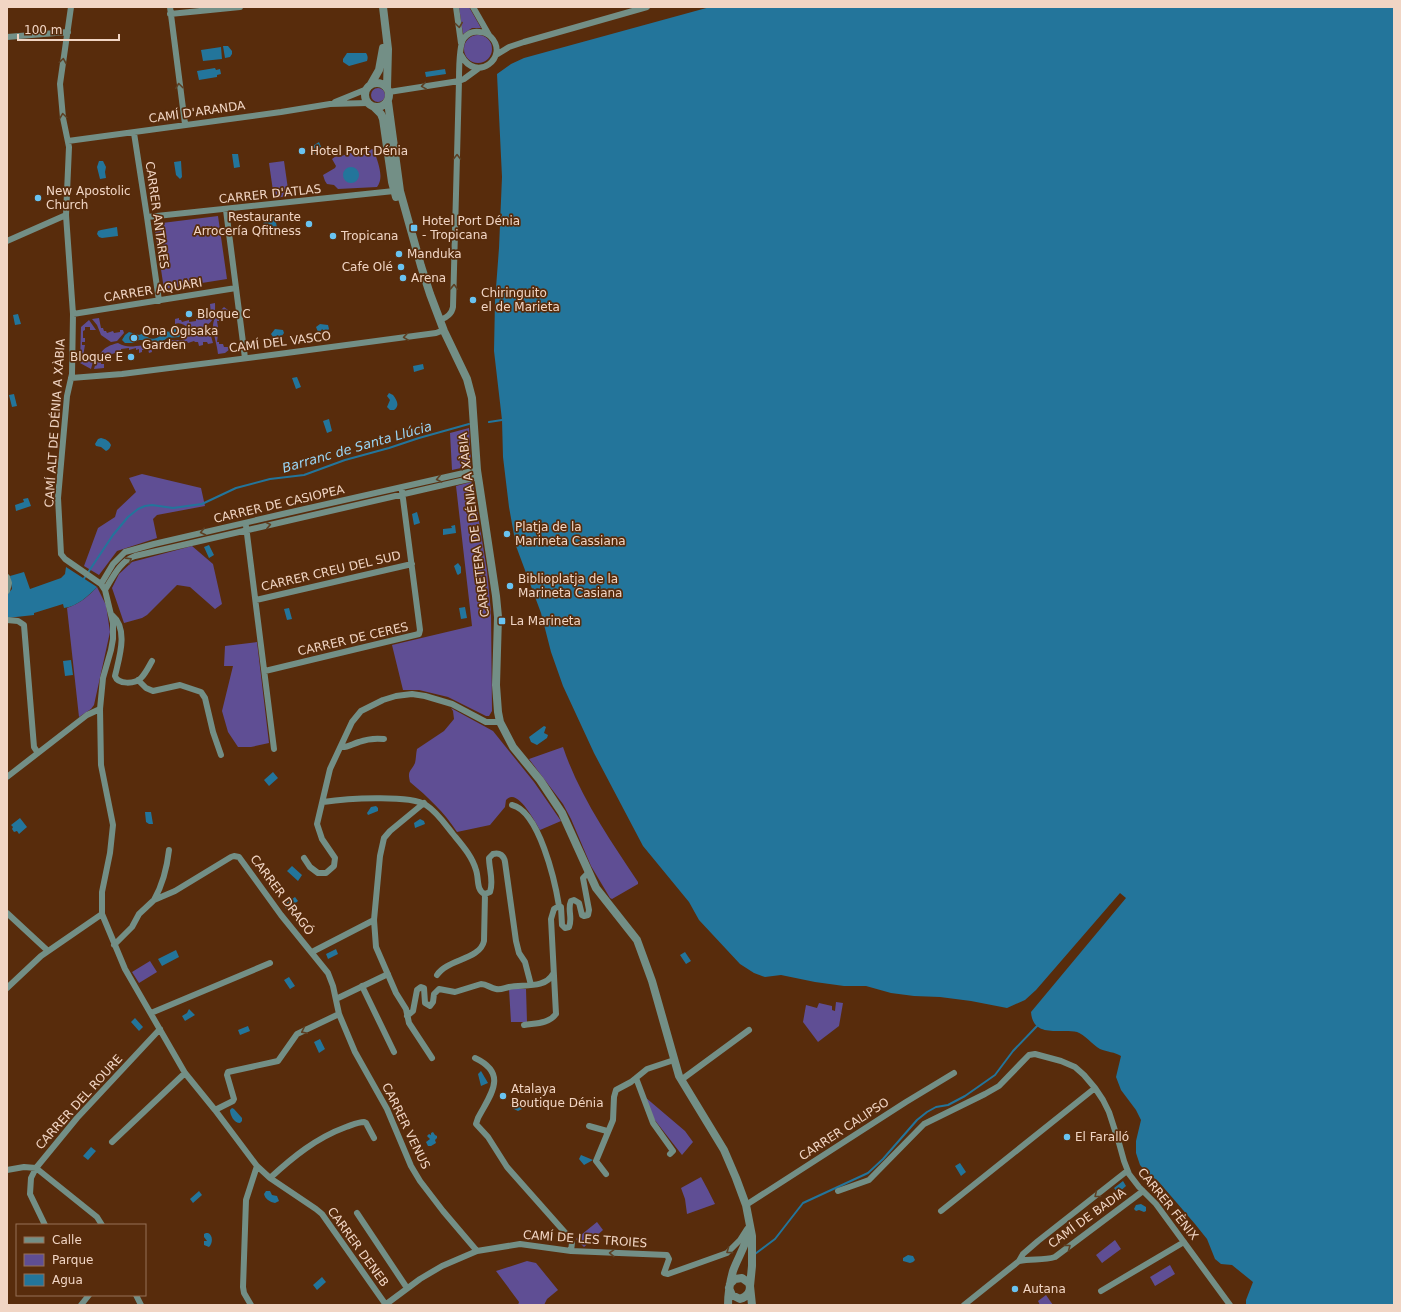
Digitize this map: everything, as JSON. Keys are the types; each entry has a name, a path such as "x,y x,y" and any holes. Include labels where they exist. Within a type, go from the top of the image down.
{"street":[{"name":"CAMÍ ALT DE DÉNIA A XÀBIA","path":"71,7 60,90 63,118 69,147 66,215 73,314 71,378 67,396 58,498 61,554 65,559 99,582 105,590 112,615 113,639 102,678 100,709 101,765 113,825 110,853 102,892 102,914 114,945 130,978 185,1073 257,1166"},
{"path":"170,7 185,124"},
{"path":"170,14 240,7"},
{"path":"383,7 388,49 389,98 388,102 382,106 371,105 365,96 378,74 386,34"},
{"path":"440,320 452,311 453,307 461,55 461,42 456,7"},
{"path":"473,7 495,44 496,54"},
{"path":"369,87 379,83 388,90 459,81 491,62 496,54 509,47 648,7"},
{"path":"461,42 473,32 479,31 489,35"},
{"path":"7,37 68,32"},
{"path":"495,44 509,47"},
{"path":"461,55 468,65 479,68"},
{"name":"CAMÍ D'ARANDA","path":"330,104 369,87"},
{"name":"CARRETERA DE DÉNIA A XÀBIA","path":"388,102 398,181 410,227 427,284 440,320 467,379 471,392 478,473 498,617 496,685 500,722 513,747 540,780 559,808 574,837 596,888 637,940 652,982 681,1080 724,1150 746,1205 752,1236 750,1286"},
{"name":"CAMÍ D'ARANDA","path":"68,141 330,104 371,105"},
{"name":"CARRETERA DE DÉNIA A XÀBIA","path":"371,105 381,114 383,119 394,191 401,211 410,227"},
{"name":"CARRER ANTARES","path":"134,132 159,300"},
{"name":"CARRER D'ATLAS","path":"147,217 226,210 394,191"},
{"path":"226,210 245,358"},
{"path":"7,241 66,215"},
{"name":"CARRER AQUARI","path":"73,314 236,288"},
{"name":"CAMÍ DEL VASCO","path":"71,378 129,373 347,345 436,333 444,330"},
{"name":"CARRER DE CASIOPEA","path":"105,590 119,568 129,558 478,473"},
{"name":"CARRER DE CASIOPEA","path":"99,582 113,564 125,552 246,522 402,491"},
{"name":"CARRER DE CERES","path":"265,671 419,634 420,630 402,491"},
{"path":"246,522 274,749"},
{"name":"CARRER CREU DEL SUD","path":"256,600 412,564"},
{"path":"7,576 9,583 7,591"},
{"path":"112,615 117,620 121,630 122,639 115,676 116,679 121,682 138,680 144,674 152,661"},
{"path":"7,620 18,620 24,625 34,747 38,753"},
{"path":"138,680 146,688 153,691 180,684 200,692 205,698 213,732 221,755"},
{"path":"304,858 310,867 318,873 326,873 334,866 336,862 333,854 322,839 317,824 327,778 352,722 359,713 383,700 412,694 436,698 452,704 486,722 500,722"},
{"path":"7,777 88,715 100,709"},
{"path":"341,747 346,747 371,738 384,739"},
{"path":"323,802 351,799 393,799 413,800 424,803 444,823 469,854 476,870 479,890 482,894 485,894"},
{"path":"424,803 390,831 384,838 380,856 374,920 376,947 396,993 406,1009 409,1023 432,1058"},
{"path":"512,805 522,810 537,833 551,868 559,906 562,910 562,925 565,928 570,925 569,906 571,901 576,900 579,902 582,915 588,915 589,910 583,878 589,872"},
{"path":"154,900 161,887 166,872 169,850"},
{"path":"485,894 488,894 491,890 489,858 493,854 500,854 503,856 505,862 516,941 519,953 525,962 531,985"},
{"name":"CARRER DRAGÓ","path":"114,945 132,927 139,914 154,900 175,891 230,857 237,856 281,915 328,973 334,986 336,999"},
{"path":"437,975 444,966 477,952 482,947 484,942 485,894"},
{"path":"524,1025 543,1023 556,1014 551,919 554,909 559,906"},
{"path":"7,913 48,951"},
{"path":"7,988 31,964 102,914"},
{"path":"312,952 374,920"},
{"path":"151,1013 270,963"},
{"path":"336,999 388,974"},
{"path":"407,1016 413,1012 418,990 421,987 425,990 426,1003 430,1006 433,1002 434,994 439,989 455,992 485,984 496,989 501,989 531,985 549,980 553,974"},
{"path":"362,986 394,1052"},
{"name":"CARRER VENUS","path":"336,999 339,1014 355,1052 387,1109 411,1166 420,1182 477,1251"},
{"path":"215,1110 233,1101 227,1075 228,1072 278,1061 297,1034 339,1014"},
{"name":"CARRER DEL ROURE","path":"7,1170 24,1167 36,1168 77,1118 160,1029"},
{"path":"681,1080 749,1030"},
{"name":"CARRER FÈNIX","path":"838,1191 869,1180 924,1124 999,1086 1029,1055 1035,1054 1061,1061 1078,1069 1095,1088 1103,1100 1111,1120 1127,1171 1156,1204 1230,1305"},
{"path":"475,1058 487,1066 491,1071 495,1082 494,1088 476,1124 488,1136 508,1167 569,1237 572,1243 571,1251"},
{"path":"606,1174 596,1161 607,1131 613,1120 614,1092 647,1069 674,1060"},
{"path":"112,1142 185,1073"},
{"name":"CARRER CALIPSO","path":"746,1205 906,1102 954,1073"},
{"path":"636,1078 653,1123 674,1151 670,1154"},
{"path":"941,1211 1095,1088"},
{"path":"270,1178 307,1146 342,1129 364,1122 374,1138"},
{"path":"589,1126 607,1131"},
{"path":"251,1305 244,1293 243,1287 244,1242 246,1200 257,1166"},
{"name":"CARRER DENEB","path":"257,1166 270,1178 322,1214 386,1305"},
{"path":"45,1224 30,1194 31,1178 36,1168 97,1217 101,1224"},
{"name":"CAMÍ DE BADIA","path":"964,1305 1019,1261 1023,1254 1127,1171"},
{"name":"CAMÍ DE BADIA","path":"1019,1261 1026,1259 1050,1258 1055,1256 1143,1191"},
{"path":"357,1213 407,1288"},
{"name":"CARRETERA DE DÉNIA A XÀBIA","path":"729,1294 734,1270 746,1241 749,1221"},
{"name":"CAMÍ DE LES TROIES","path":"386,1305 407,1288 442,1266 477,1251 520,1244 571,1251 667,1255 669,1259 664,1273 668,1274 727,1253 745,1233 749,1221"},
{"path":"1101,1291 1184,1242"},
{"path":"733,1305 729,1294 735,1279 742,1278 748,1282 750,1286 752,1305"},
{"path":"743,1305 750,1286"},
{"path":"729,1294 742,1299 747,1295"},
{"path":"81,1305 88,1296"},
{"path":"136,1296 141,1305"},
{"path":"393,1299 397,1305"}],"green space":[{"path":"459,7 469,7 481,28 472,28 463,34"},
{"path":"478,35 488,39 492,49 488,59 478,63 468,59 464,49 468,39"},
{"path":"378,88 383,90 385,95 383,100 378,102 373,100 371,95 373,90"},
{"path":"372,149 374,150 380,174 377,187 338,189 334,185 327,184 323,175 335,168 336,166 332,159 336,156 338,157 351,153 353,155 356,153 360,157"},
{"path":"284,161 289,196 274,198 269,163"},
{"path":"218,216 227,279 164,289 154,224"},
{"path":"215,303 213,319 207,325 191,329 179,323 175,324 175,319 179,318 182,322 203,319 205,314 211,314 210,304"},
{"path":"224,307 228,310 228,314 222,315 222,318 219,318 219,321 217,321 217,342 219,342 219,344 223,344 224,347 229,347 230,349 225,353 218,354 213,324 218,313"},
{"path":"99,318 101,328 103,328 107,333 113,331 114,333 120,332 120,330 123,330 124,333 117,341 111,342 101,335 97,325 92,319"},
{"path":"89,320 96,330 90,330 90,327 85,327 85,330 83,331 83,338 85,338 85,342 82,342 82,345 85,345 83,356 84,359 90,360 90,357 94,358 91,369 80,363 81,327"},
{"path":"204,330 211,336 213,343 208,344 207,342 203,342 203,345 199,346 198,342 194,341 188,343 187,341 171,346 171,349 160,346 172,340 182,340 189,333 189,331"},
{"path":"118,343 127,346 142,345 151,347 152,352 149,353 148,349 142,350 142,352 139,353 139,349 136,350 136,348 129,350 129,348 121,349 121,352 115,352 112,354 112,357 108,357 107,355 103,356 103,361 101,361 101,364 104,364 104,368 94,369 97,359 104,349"},
{"path":"469,428 470,466 452,470 450,433"},
{"path":"142,474 201,488 205,506 157,515 153,519 157,538 117,551 99,575 84,566 98,528 115,517 117,510 136,492 129,478"},
{"path":"471,482 473,484 487,571 491,612 492,711 489,716 486,716 448,697 419,690 403,690 392,645 472,626 456,486"},
{"path":"192,546 213,564 222,604 215,609 190,587 177,585 147,615 124,623 112,588 119,574 132,562"},
{"path":"97,587 106,605 110,632 94,705 91,709 79,717 67,608 84,599"},
{"path":"257,642 269,743 251,747 238,747 228,732 222,711 233,666 224,666 225,646"},
{"path":"451,708 493,731 534,782 561,821 540,830 532,816 520,801 511,797 506,800 505,807 490,825 457,832 435,805 410,782 409,775 415,763 417,749 444,731 454,719"},
{"path":"563,747 586,800 638,882 638,884 612,899 591,866 563,804 529,759"},
{"path":"150,961 157,972 139,983 132,972"},
{"path":"509,989 526,989 527,1022 511,1022"},
{"path":"836,1002 843,1003 839,1026 818,1042 803,1022 806,1005 817,1008 819,1003 832,1006 832,1010 835,1011"},
{"path":"645,1097 685,1131 693,1142 682,1155 654,1119"},
{"path":"701,1177 715,1204 687,1214 685,1199 681,1188"},
{"path":"597,1222 603,1230 584,1247 576,1239"},
{"path":"1115,1240 1121,1249 1102,1263 1096,1255"},
{"path":"527,1261 536,1263 558,1290 547,1299 544,1305 518,1305 519,1302 496,1271"},
{"path":"1170,1265 1175,1274 1155,1286 1150,1277"},
{"path":"1046,1295 1053,1305 1040,1305 1038,1301"}],"water":[{"path":"710,7 1394,7 1394,1305 1246,1305 1246,1300 1253,1282 1232,1265 1221,1264 1215,1259 1207,1239 1158,1181 1147,1173 1140,1165 1136,1153 1136,1141 1141,1120 1136,1110 1121,1090 1116,1077 1121,1056 1100,1049 1077,1032 1049,1031 1037,1026 1033,1020 1031,1012 1126,898 1120,893 1036,990 1025,1000 1007,1008 971,1001 891,993 866,986 844,986 781,975 765,977 754,973 740,964 699,920 689,902 643,846 594,753 563,686 551,652 541,613 516,546 509,507 503,457 502,420 494,351 495,301 502,177 497,74 511,64 524,58"},
{"path":"223,46 228,46 232,51 230,57 225,58"},
{"path":"221,47 222,59 203,61 201,50"},
{"path":"347,53 366,53 368,57 367,61 349,66 343,62 343,59"},
{"path":"215,68 216,70 220,69 221,74 217,75 217,77 199,80 197,71"},
{"path":"445,69 446,74 426,77 425,72"},
{"path":"319,142 322,149 314,154 311,147"},
{"path":"232,154 238,154 240,167 234,168"},
{"path":"99,161 103,161 106,167 106,178 100,179 97,167"},
{"path":"181,161 182,177 180,179 176,175 174,162"},
{"path":"348,167 354,167 359,172 357,181 354,183 348,183 343,178 343,172"},
{"path":"271,216 275,217 277,228 274,230 271,226 266,229 263,226 264,221 270,220"},
{"path":"117,227 118,236 102,238 97,234 98,231"},
{"path":"18,314 21,324 15,325 13,315"},
{"path":"320,324 328,325 329,329 326,332 322,329 318,332 316,327"},
{"path":"180,327 186,331 182,333 180,337 167,338 161,343 154,345 148,344 142,340 133,343 125,343 122,340 129,332 139,335 144,333 152,339 161,335 165,329 168,332 174,328"},
{"path":"275,329 283,330 284,333 281,337 277,335 276,337 273,337 271,334"},
{"path":"423,364 424,369 414,372 413,366"},
{"path":"297,377 301,387 296,389 292,378"},
{"path":"389,393 396,399 397,407 394,410 390,410 387,407 390,400 387,396"},
{"path":"14,394 17,406 12,407 9,395"},
{"path":"329,419 332,431 327,433 323,421"},
{"path":"101,438 107,440 111,445 107,451 96,446 95,444 98,439"},
{"path":"28,498 31,506 16,511 15,505 24,502 23,499"},
{"path":"417,512 420,523 414,525 412,514"},
{"path":"455,525 456,533 443,535 443,529 452,528 451,526"},
{"path":"209,545 214,555 209,558 204,547"},
{"path":"458,563 461,567 461,573 458,575 454,566"},
{"path":"66,567 97,587 82,600 69,607 64,608 63,604 34,613 34,615 7,618 7,595 12,589 10,576 24,572 30,589 61,578 65,574"},
{"path":"465,607 467,618 461,619 459,608"},
{"path":"289,608 292,619 287,620 284,609"},
{"path":"71,660 73,675 65,676 63,661"},
{"path":"544,726 546,727 544,733 548,735 547,738 537,745 531,742 529,737"},
{"path":"273,772 278,778 269,786 264,780"},
{"path":"376,806 378,811 368,815 367,813 371,807"},
{"path":"145,812 151,812 153,824 146,822"},
{"path":"20,818 27,827 19,834 17,831 14,832 11,825"},
{"path":"420,819 424,821 425,824 415,828 414,823"},
{"path":"292,866 302,875 298,881 287,871"},
{"path":"295,897 298,901 288,909 285,908 285,904"},
{"path":"336,949 338,954 328,959 326,954"},
{"path":"176,950 179,957 162,966 158,959"},
{"path":"685,952 691,961 686,964 680,955"},
{"path":"289,977 295,986 290,989 284,980"},
{"path":"189,1009 195,1015 185,1021 182,1016 187,1013"},
{"path":"135,1018 143,1027 139,1031 131,1022"},
{"path":"248,1026 250,1031 240,1035 238,1030"},
{"path":"320,1039 325,1049 319,1053 314,1042"},
{"path":"481,1071 488,1083 481,1086 478,1074"},
{"path":"518,1100 522,1109 518,1111 510,1105"},
{"path":"232,1108 242,1118 240,1123 234,1120 230,1110"},
{"path":"433,1132 437,1136 435,1140 436,1143 428,1146 426,1142 430,1139 427,1136 429,1134 431,1135"},
{"path":"91,1147 96,1151 88,1160 83,1156"},
{"path":"581,1155 593,1160 584,1165 579,1159"},
{"path":"960,1163 966,1172 961,1176 955,1166"},
{"path":"1123,1181 1126,1186 1118,1193 1114,1188"},
{"path":"199,1191 202,1195 193,1203 190,1199"},
{"path":"266,1191 270,1191 272,1195 277,1196 279,1201 275,1203 268,1200 264,1194"},
{"path":"1141,1204 1146,1207 1146,1211 1136,1211 1134,1209 1136,1205"},
{"path":"204,1234 210,1234 212,1237 209,1247 204,1245 204,1241 207,1241 204,1237"},
{"path":"908,1255 913,1256 915,1260 913,1262 910,1263 903,1261 903,1258"},
{"path":"322,1277 326,1282 317,1290 313,1285"}],"waterway":[{"name":"Barranc de Santa Llúcia","path":"489,422 502,420"},
{"name":"Barranc de Santa Llúcia","path":"83,580 113,535 128,517 138,509 145,506 152,505 173,508 202,504 236,488 270,479 304,475 345,460 469,424"},
{"path":"755,1254 775,1239 803,1203 868,1173 883,1159 917,1120 927,1112 936,1107 948,1105 965,1096 995,1075 1013,1051 1037,1026"}],"place":[{"name":"Hotel Port Dénia","path":"302,151"},
{"name":"New Apostolic Church","path":"38,198"},
{"name":"Restaurante Arrocería Qfitness","path":"309,224"},
{"name":"Hotel Port Dénia - Tropicana","path":"414,228"},
{"name":"Tropicana","path":"333,236"},
{"name":"Manduka","path":"399,254"},
{"name":"Cafe Olé","path":"401,267"},
{"name":"Arena","path":"403,278"},
{"name":"Chiringuito el de Marieta","path":"473,300"},
{"name":"Bloque C","path":"189,314"},
{"name":"Ona Ogisaka Garden","path":"134,338"},
{"name":"Bloque E","path":"131,357"},
{"name":"Platja de la Marineta Cassiana","path":"507,534"},
{"name":"Biblioplatja de la Marineta Casiana","path":"510,586"},
{"name":"La Marineta","path":"502,621"},
{"name":"Atalaya Boutique Dénia","path":"503,1096"},
{"name":"El Faralló","path":"1067,1137"},
{"name":"Autana","path":"1015,1289"}]}
